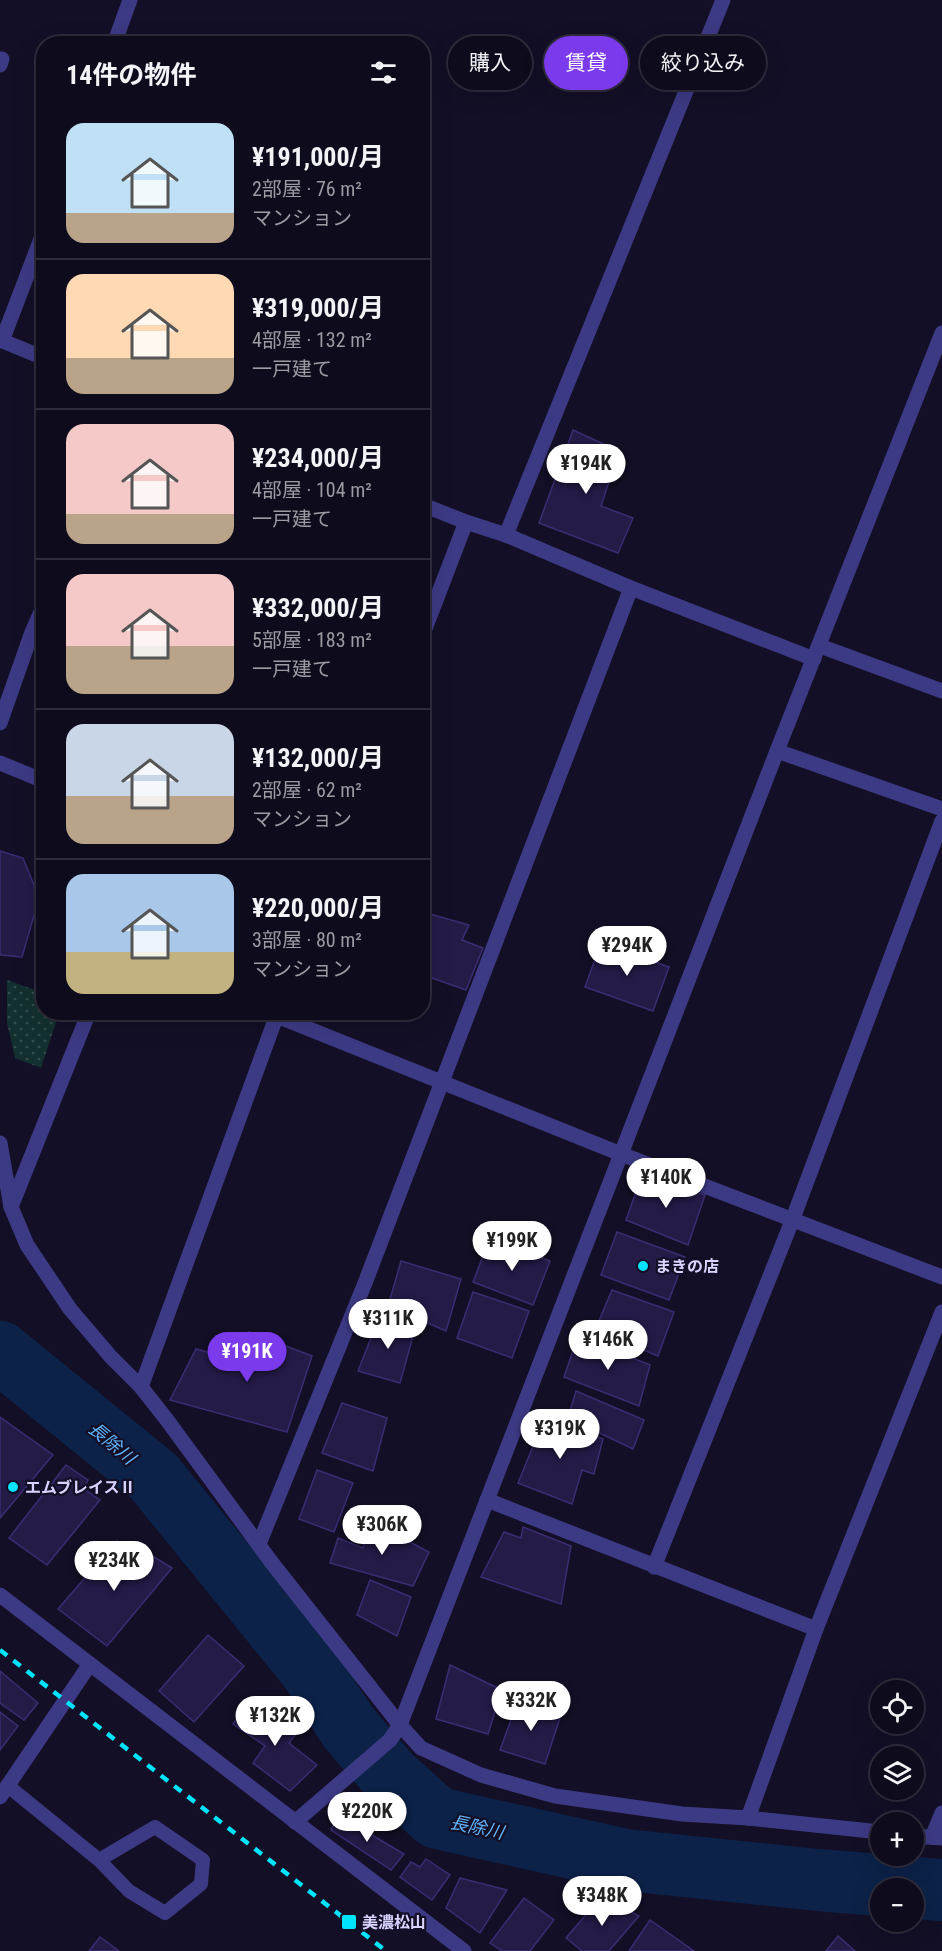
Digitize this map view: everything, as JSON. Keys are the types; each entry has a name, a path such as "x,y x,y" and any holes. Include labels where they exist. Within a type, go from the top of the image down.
{"street":[{"path":"117,36 130,0"},
{"path":"506,535 723,0"},
{"path":"0,59 2,60 0,64"},
{"path":"36,251 1,340 36,355"},
{"path":"295,1822 390,1740 400,1725 777,751 942,333"},
{"path":"430,508 506,535 631,588 817,652 942,691"},
{"path":"430,616 466,522"},
{"path":"260,1544 365,1283 631,588"},
{"path":"0,723 36,623"},
{"path":"777,751 942,809"},
{"path":"0,763 36,778"},
{"path":"654,1567 792,1221 942,821"},
{"path":"12,1207 86,1020"},
{"path":"141,1387 272,1020"},
{"path":"289,1020 621,1154 942,1277"},
{"path":"0,1143 12,1207 27,1245 70,1309 111,1357 141,1387 400,1725 422,1748 481,1775 555,1796 682,1814 748,1818 870,1831"},
{"path":"748,1818 816,1629 942,1312"},
{"path":"487,1500 816,1629"},
{"path":"0,1595 464,1951"},
{"path":"4,1791 90,1664"},
{"path":"937,1838 942,1813"}],"lane":[{"path":"4,1791 99,1860 129,1891 165,1913 201,1884 203,1860 155,1827 99,1860"}],"green space":[{"path":"7,980 36,990 36,1020 57,1020 41,1068 15,1058 7,1023"}],"building":[{"path":"573,430 619,451 601,506 633,518 618,553 539,523"},
{"path":"0,851 23,858 34,885 36,908 22,957 0,955"},
{"path":"430,914 469,925 462,940 483,948 466,990 430,977"},
{"path":"601,943 669,967 653,1011 585,987"},
{"path":"642,1175 705,1195 688,1245 626,1220"},
{"name":"まきの店","path":"617,1232 685,1257 669,1300 601,1275"},
{"path":"490,1238 550,1261 533,1305 473,1282"},
{"path":"401,1261 461,1279 446,1331 388,1306"},
{"path":"612,1290 674,1312 658,1356 595,1330"},
{"path":"473,1292 529,1311 512,1358 457,1338"},
{"path":"380,1315 415,1329 400,1383 358,1371"},
{"path":"249,1332 312,1356 287,1432 170,1400 196,1349 236,1360"},
{"path":"578,1336 650,1365 639,1406 564,1377"},
{"path":"576,1391 644,1420 633,1449 568,1418"},
{"path":"342,1403 387,1418 373,1471 322,1453"},
{"name":"エムブレイスⅡ","path":"0,1417 53,1455 0,1518"},
{"path":"545,1417 603,1439 594,1474 582,1470 572,1504 518,1483"},
{"path":"66,1465 88,1480 84,1489 100,1500 47,1565 9,1538"},
{"path":"317,1470 353,1483 334,1532 299,1519"},
{"path":"371,1521 429,1552 413,1586 330,1563 338,1538 363,1548"},
{"path":"523,1527 571,1546 561,1604 481,1577 504,1532 521,1538"},
{"path":"117,1541 143,1563 151,1555 172,1568 107,1646 58,1609"},
{"path":"370,1580 411,1597 397,1636 357,1615"},
{"path":"208,1635 244,1666 194,1722 159,1691"},
{"path":"450,1665 502,1690 488,1734 436,1719"},
{"path":"0,1671 38,1703 24,1720 0,1703"},
{"path":"519,1698 561,1715 545,1764 500,1750"},
{"path":"249,1700 296,1734 289,1743 317,1765 290,1791 253,1763 265,1746 233,1724"},
{"path":"0,1712 18,1726 0,1750"},
{"path":"338,1815 404,1854 391,1870 331,1830"},
{"path":"426,1859 450,1875 432,1900 400,1877 411,1862 420,1867"},
{"path":"460,1878 507,1890 480,1933 446,1908"},
{"path":"601,1897 639,1916 609,1951 582,1951 566,1938"},
{"path":"524,1898 554,1920 530,1951 502,1951 490,1943"},
{"path":"650,1920 694,1951 629,1951"},
{"path":"838,1936 855,1951 826,1951"},
{"path":"100,1937 119,1951 89,1951"}],"waterway":[{"name":"長除川","path":"0,1352 154,1477 310,1669 349,1728 390,1776 437,1818 626,1860 942,1890"}],"railway":[{"path":"0,1650 386,1951"}],"place":[{"name":"まきの店","path":"643,1266"},
{"name":"エムブレイスⅡ","path":"13,1487"},
{"name":"美濃松山","path":"349,1922"}]}
